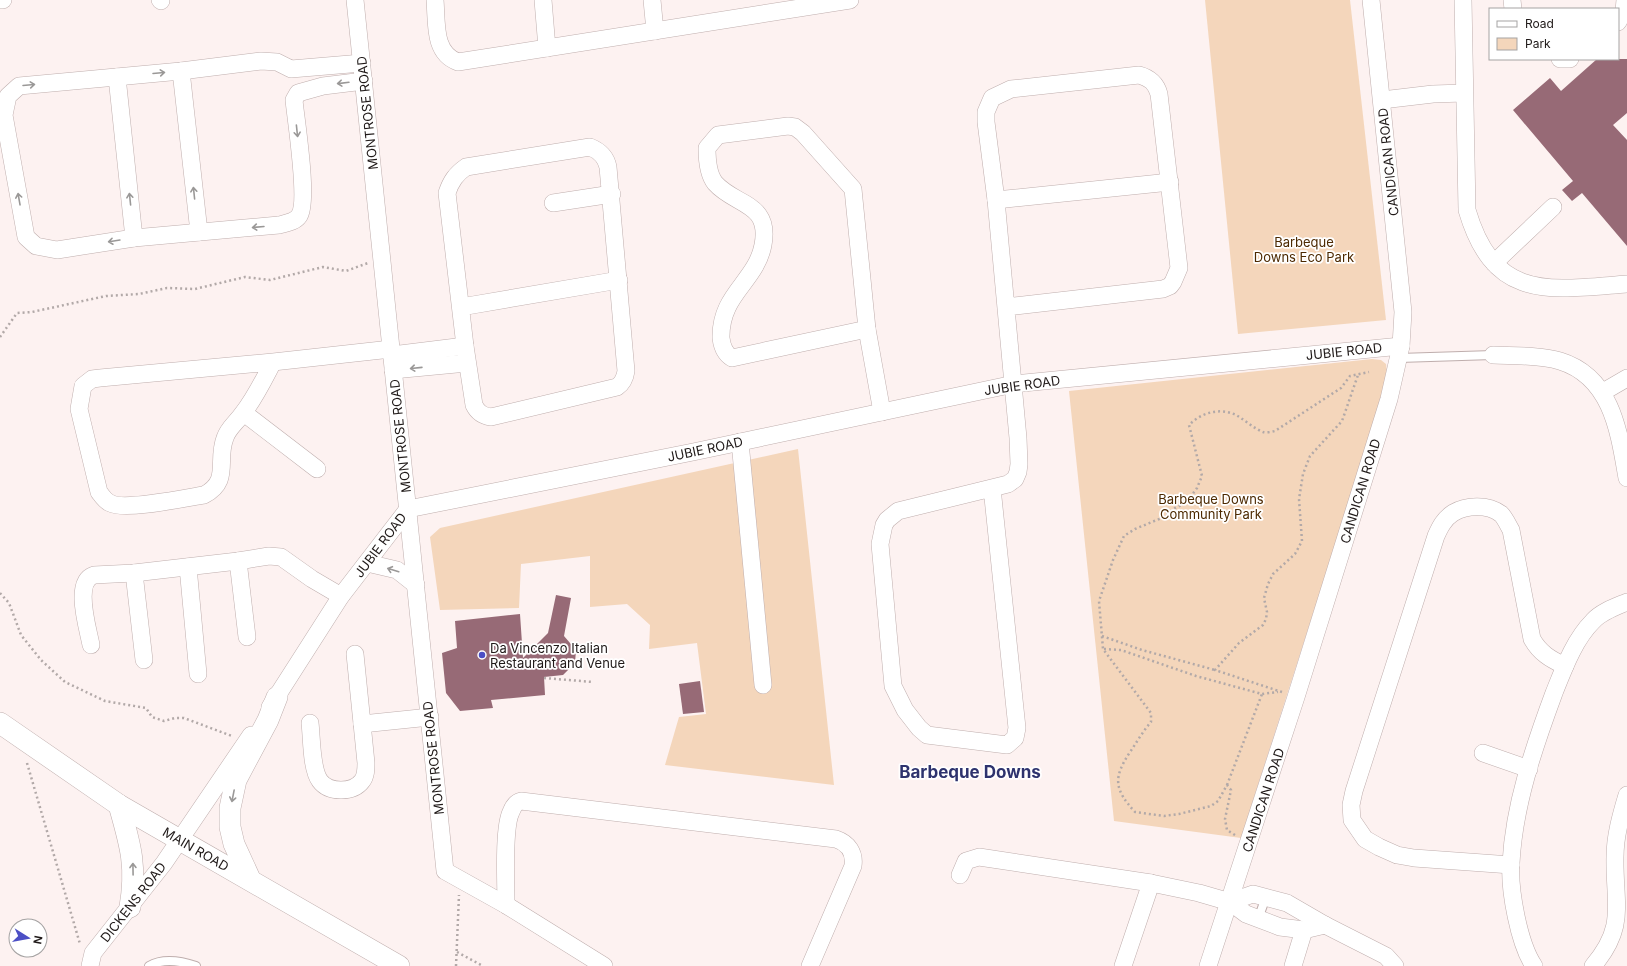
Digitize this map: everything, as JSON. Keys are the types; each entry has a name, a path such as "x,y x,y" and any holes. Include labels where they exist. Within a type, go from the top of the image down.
{"street":[{"name":"MONTROSE ROAD","path":"355,0 445,871 460,880"},
{"path":"435,0 440,45 449,59 458,62 655,31 761,7 850,0"},
{"path":"543,0 547,48"},
{"path":"652,0 655,31"},
{"name":"CANDICAN ROAD","path":"1208,966 1296,697 1389,399 1400,352 1403,312 1371,0"},
{"path":"1463,0 1467,210 1473,231 1481,246 1494,263 1515,280 1532,286 1563,289 1627,284"},
{"path":"1619,20 1624,12 1625,0"},
{"path":"362,63 291,70 277,62 261,61 181,71 19,86 8,96 5,104 5,121 26,237 36,246 57,250 134,238 279,225 292,222 299,216 303,193 294,100 298,93 323,86 364,81"},
{"path":"181,71 199,232"},
{"path":"992,488 1017,728 1015,738 1012,743 1006,745 927,735 905,710 893,686 880,556 881,534 887,520 898,511 1008,484 1014,479 1018,472 1018,444 1014,384 1006,307 996,200 986,112 992,98 1011,89 1139,75 1150,79 1156,86 1159,94 1179,268 1177,276 1170,286 1163,289 1006,307"},
{"path":"118,77 134,238"},
{"path":"1382,100 1433,94 1464,93"},
{"path":"867,329 741,357 732,358 727,355 722,342 722,318 726,307 756,264 763,247 765,235 762,222 749,204 726,192 715,182 709,168 708,148 718,135 788,126 795,127 803,133 850,185 854,192 867,329 882,412"},
{"path":"590,147 602,153 607,161 612,194 619,280 626,371 622,382 617,388 491,417 477,411 474,405 467,363 447,193 450,183 457,173 466,167 590,147"},
{"path":"996,200 1170,182"},
{"path":"554,203 612,194"},
{"path":"1494,263 1553,207"},
{"path":"461,307 619,280"},
{"path":"392,358 465,346"},
{"name":"JUBIE ROAD","path":"180,840 277,697 341,596 408,509 740,442 1014,384 1400,352"},
{"path":"1493,355 1534,357 1559,361 1579,368 1603,392 1613,414 1620,440 1627,478"},
{"path":"272,362 244,413 229,428 224,438 222,469 218,483 208,493 196,497 122,505 109,503 99,492 79,409 82,386 87,381 100,378 272,362 392,358 467,363"},
{"path":"1603,392 1627,378"},
{"path":"244,413 317,469"},
{"path":"740,442 763,685"},
{"path":"1511,865 1434,861 1398,855 1364,839 1352,820 1354,791 1436,536 1442,523 1452,514 1470,507 1482,507 1501,515 1511,530 1532,639 1537,648 1544,655 1565,666"},
{"path":"91,644 82,595 84,581 88,577 94,575 134,573 270,556 281,557 312,579 341,596"},
{"path":"238,561 247,637"},
{"path":"367,562 397,570 416,585"},
{"path":"188,567 198,674"},
{"path":"134,573 144,660"},
{"path":"1534,966 1524,946 1518,929 1511,865 1515,826 1529,769 1550,705 1565,666 1585,629 1594,619 1627,602"},
{"path":"310,723 316,772 320,782 327,788 346,790 357,786 363,780 366,773 355,654"},
{"path":"250,880 234,844 230,827 230,808 236,780 268,720 277,697"},
{"path":"362,724 430,717"},
{"name":"MAIN ROAD","path":"0,723 118,804 399,966"},
{"path":"1483,753 1529,769"},
{"path":"1593,966 1608,946 1616,930 1619,914 1614,857 1616,839 1627,795"},
{"path":"506,905 508,822 510,812 518,802 836,839 848,846 852,855 853,866 810,966"},
{"path":"118,804 133,860 134,885 130,907"},
{"name":"DICKENS ROAD","path":"90,966 93,952 130,907 180,840"},
{"path":"960,875 966,861 979,857 1151,883 1230,902 1246,914 1280,927 1304,930 1325,925"},
{"path":"460,880 506,905 604,966"},
{"path":"1123,966 1151,883"},
{"path":"1230,902 1253,894 1287,903 1325,925 1386,956 1395,966"},
{"path":"1293,966 1304,930"}],"lane":[{"path":"1400,352 1493,355"},
{"path":"1258,918 1266,897"},
{"path":"149,966 154,963 173,961 196,966"}],"path":[{"path":"0,337 17,313 32,312 106,296 139,294 167,288 195,289 245,277 270,280 323,267 346,271 382,257"},
{"path":"1262,694 1227,785 1218,801 1211,806 1164,816 1135,812 1121,794 1119,769 1151,722 1151,713 1103,649 1099,601 1113,560 1124,536 1135,529 1164,517 1175,508 1186,503 1202,476 1189,425 1198,417 1214,412 1226,412 1236,415 1264,432 1275,431 1341,388 1350,376 1369,372"},
{"path":"1215,670 1239,643 1263,625 1266,619 1267,612 1264,598 1268,584 1273,574 1295,554 1302,541 1299,499 1303,474 1310,456 1342,421 1358,374"},
{"path":"0,593 9,603 21,635 41,660 65,682 105,701 146,708 152,717 164,721 174,718 184,718 204,724 232,735 245,744"},
{"path":"1102,636 1149,652 1215,670 1296,697"},
{"path":"1103,649 1121,650 1196,676 1262,694 1280,692"},
{"path":"544,678 593,682"},
{"path":"19,737 82,951"},
{"path":"1227,785 1231,790 1225,818 1227,830 1249,843"},
{"path":"456,966 460,880"},
{"path":"457,952 483,966"}],"green space":[{"name":"Barbeque Downs Eco Park","path":"1205,0 1350,0 1386,320 1238,334"},
{"name":"Barbeque Downs Community Park","path":"1372,359 1381,360 1386,364 1388,380 1241,838 1114,821 1069,391"},
{"path":"798,449 834,785 665,765 679,717 706,714 697,643 649,649 650,625 627,604 590,607 590,556 521,564 519,608 440,610 430,537 440,528"}],"building":[{"path":"1627,59 1627,113 1613,125 1627,140 1627,246 1582,193 1572,201 1562,190 1573,181 1513,110 1550,78 1561,91 1596,60"},
{"name":"Da Vincenzo Italian Restaurant and Venue","path":"556,595 571,598 564,636 576,650 575,663 563,675 544,677 545,695 491,700 493,708 460,711 446,693 442,653 457,648 455,621 520,614 523,658 548,633"},
{"path":"700,681 704,712 683,714 679,684"}],"place":[{"name":"Da Vincenzo Italian Restaurant and Venue","path":"482,655"}],"district":[{"name":"Barbeque Downs","path":"970,772"}]}
